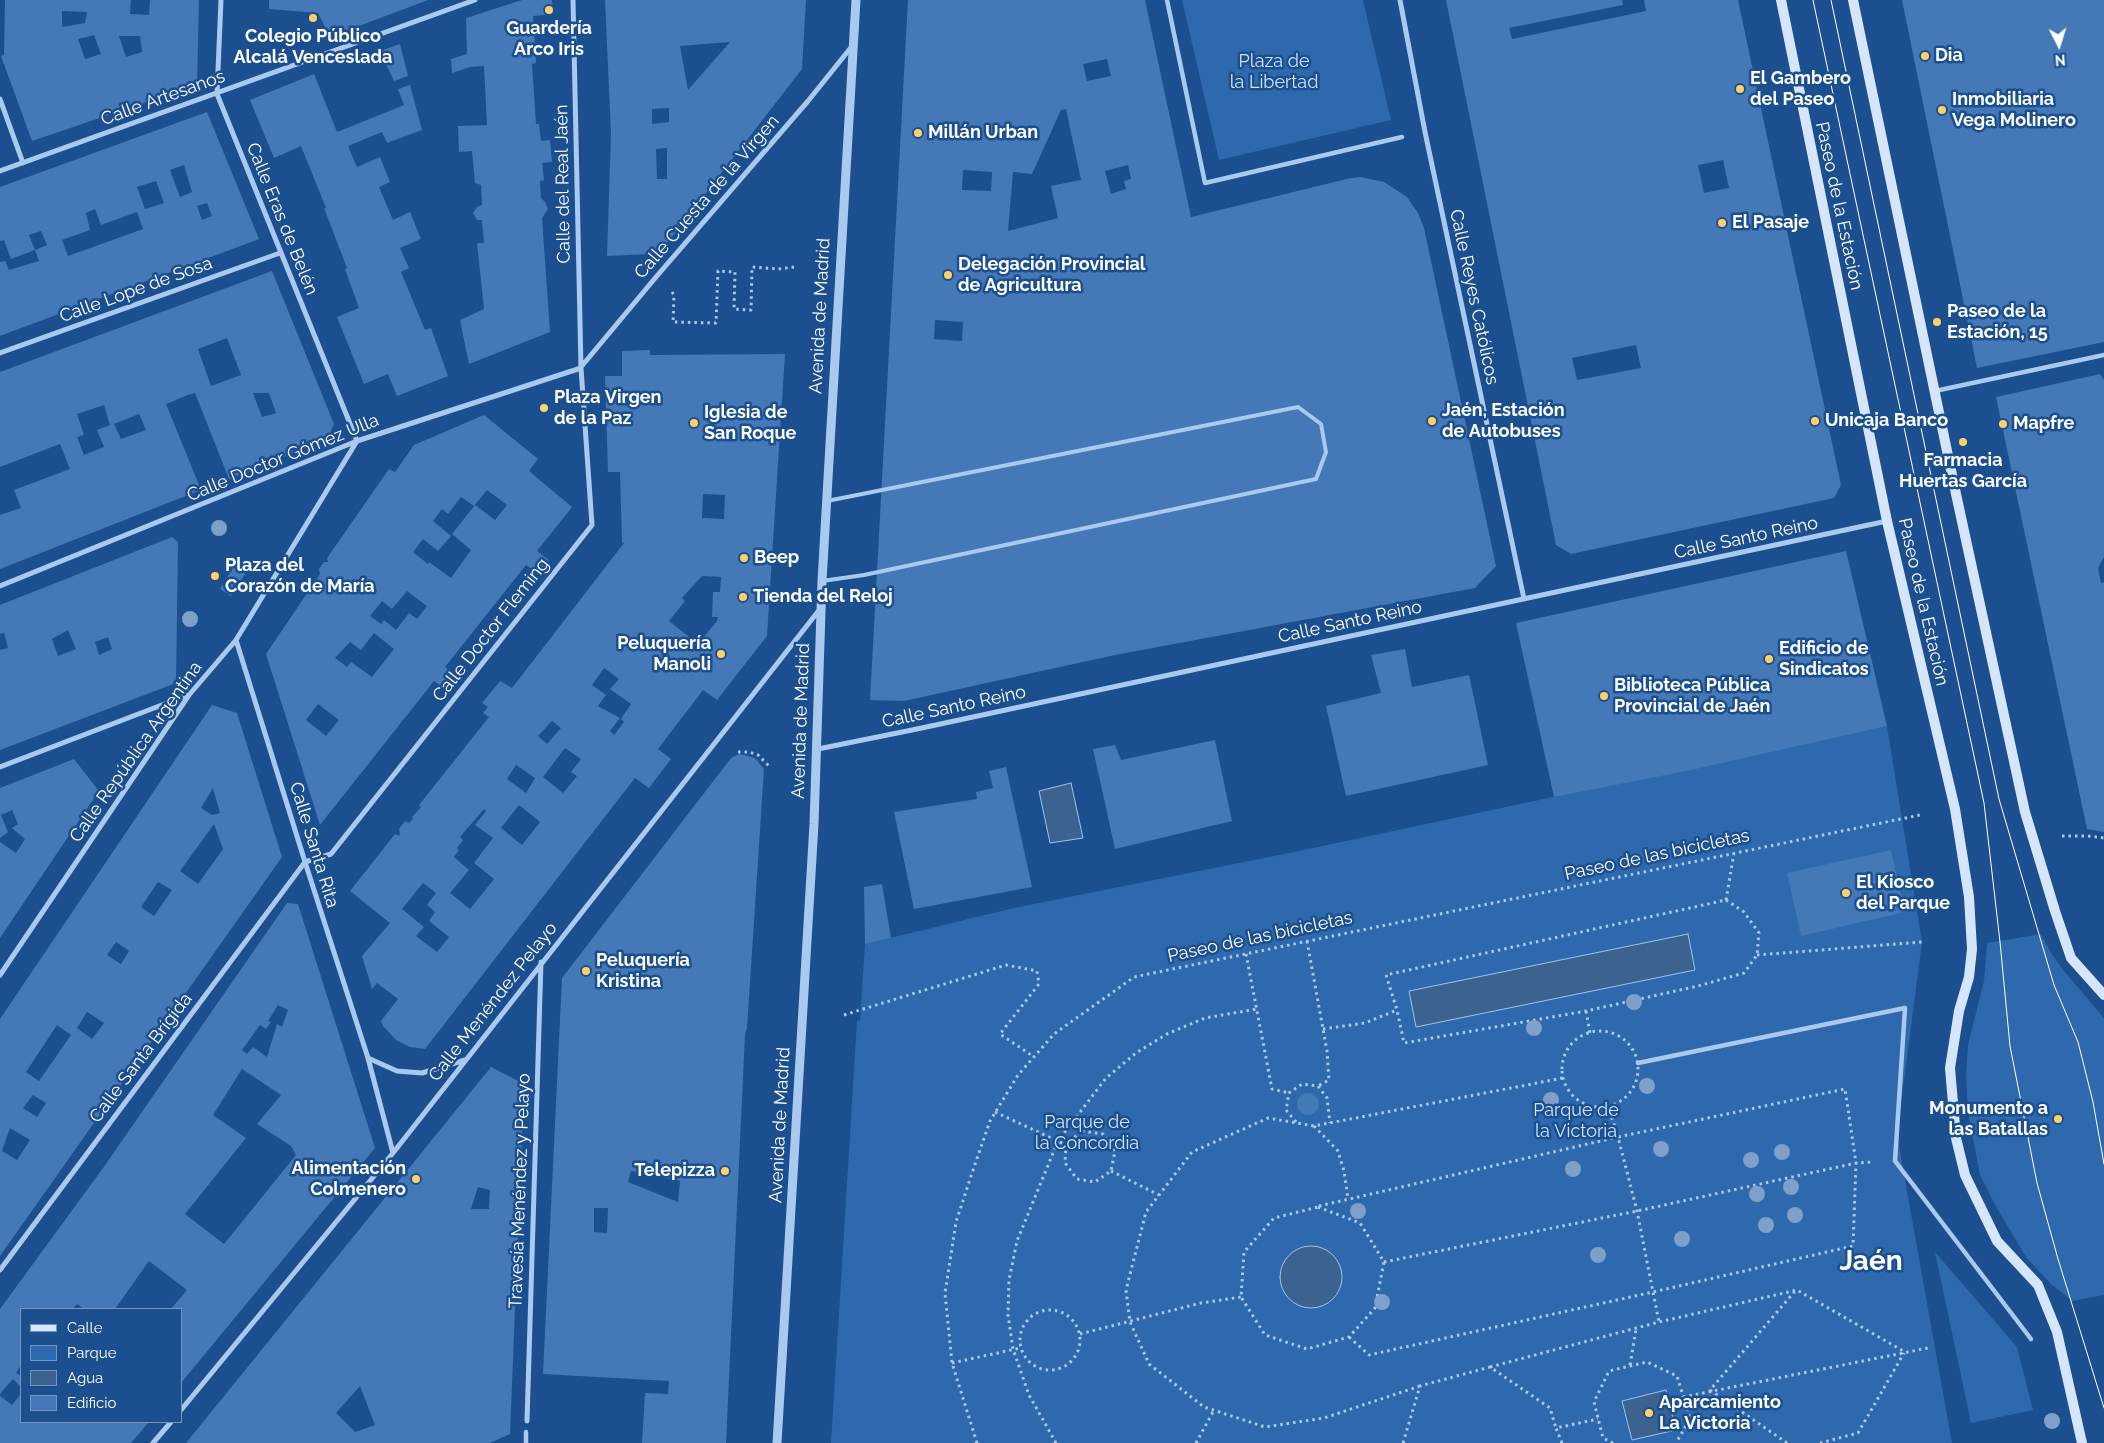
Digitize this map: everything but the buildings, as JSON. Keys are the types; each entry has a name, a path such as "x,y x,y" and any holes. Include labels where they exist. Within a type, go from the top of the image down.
{"main road":[{"name":"Paseo de la Estación","path":"1781,0 1887,521 1955,809 1969,897 1972,948 1969,977 1959,1011 1950,1068 1956,1138 1965,1176 1997,1241 2038,1285 2057,1332 2082,1443"},
{"path":"1853,0 2025,812 2071,958 2104,995"}],"street":[{"name":"Calle Eras de Belén","path":"221,0 217,94 356,442"},
{"name":"Calle Artesanos","path":"0,171 476,0"},
{"name":"Calle del Real Jaén","path":"573,0 581,368"},
{"name":"Avenida de Madrid","path":"777,1443 818,749 822,581 856,0"},
{"path":"1167,0 1205,183 1402,137"},
{"name":"Calle Reyes Católicos","path":"1400,0 1425,132 1524,599"},
{"name":"Calle Cuesta de la Virgen","path":"581,368 656,277 808,101 853,44"},
{"path":"0,98 23,163"},
{"name":"Calle Lope de Sosa","path":"0,353 280,253"},
{"path":"1935,391 2104,355"},
{"name":"Calle Doctor Gómez Ulla","path":"0,586 356,442 581,368"},
{"name":"Calle Doctor Fleming","path":"304,862 331,854 592,525 581,368"},
{"name":"Calle República Argentina","path":"0,975 189,694 236,640 356,442"},
{"name":"Calle Santo Reino","path":"818,749 1887,521"},
{"name":"Calle Menéndez Pelayo","path":"182,1409 392,1153 541,961 822,607"},
{"name":"Calle Santa Rita","path":"236,640 304,862 368,1058 392,1153"},
{"path":"0,767 189,694"},
{"name":"Calle Santa Brígida","path":"0,1270 304,862"},
{"name":"Travesía Menéndez y Pelayo","path":"527,1421 541,961"},
{"path":"1638,1063 1905,1008 1895,1161 2031,1339"},
{"path":"368,1058 397,1071 422,1073 466,1060"},
{"path":"152,1443 170,1423"},
{"path":"526,1432 526,1443"}],"lane":[{"path":"822,581 864,575 1316,479 1326,452 1321,424 1298,408 827,501"}],"path":[{"path":"673,322 716,323 718,271 735,272 734,309 751,310 752,267 795,267"},
{"path":"734,753 750,752 758,755 771,768"},
{"name":"Paseo de las bicicletas","path":"977,1443 952,1363 945,1293 956,1222 990,1121 1018,1075 1054,1034 1134,977 1920,814"},
{"path":"2062,836 2104,838"},
{"path":"1726,900 1734,853"},
{"path":"1726,900 1744,912 1759,934 1757,955 1744,973 1698,986 1586,1011 1404,1043 1397,1010 1386,975 1726,900"},
{"path":"1297,1123 1286,1110 1289,1094 1302,1084 1318,1086 1329,1080 1323,1030 1307,941"},
{"path":"1757,955 1922,942"},
{"path":"1246,954 1272,1089 1289,1094"},
{"path":"844,1015 1006,965 1037,971 1039,984 1000,1034 1034,1057"},
{"path":"1056,1443 1029,1395 1013,1349 1008,1315 1009,1280 1017,1241 1058,1141 1106,1078 1136,1054 1167,1034 1205,1018 1257,1008"},
{"path":"1323,1030 1365,1023 1397,1010"},
{"path":"1586,1011 1590,1033"},
{"path":"1590,1033 1612,1033 1624,1040 1633,1050 1638,1063 1638,1074 1634,1086 1623,1099 1608,1106 1596,1107 1585,1104 1567,1090 1563,1078 1562,1065 1566,1052 1574,1041 1590,1033"},
{"path":"1563,1078 1314,1126 1268,1118 1192,1152 1146,1212 1126,1290 1130,1322 1149,1364 1204,1407 1265,1427 1324,1418 1420,1386 1490,1367 1659,1322 1797,1290 1905,1352"},
{"path":"1318,1086 1327,1098 1330,1123"},
{"path":"1318,1207 1360,1223 1384,1262 1375,1308 1349,1338 1307,1349 1265,1335 1241,1297 1244,1252 1274,1218 1318,1207 1618,1137 1845,1089 1856,1163 1853,1246 1370,1355 1349,1338"},
{"path":"1608,1106 1637,1211 1659,1322"},
{"path":"996,1112 1066,1145"},
{"path":"1314,1126 1338,1151 1344,1171 1348,1200"},
{"path":"1082,1131 1103,1134 1116,1151 1111,1171 1095,1182 1076,1179 1064,1163 1066,1145 1082,1131"},
{"path":"1384,1262 1637,1211 1856,1163 1895,1161"},
{"path":"1111,1171 1159,1195"},
{"path":"1710,1390 1797,1290"},
{"path":"1080,1334 1201,1303 1241,1297"},
{"path":"1052,1309 1070,1317 1080,1334 1078,1352 1066,1366 1047,1371 1030,1364 1020,1348 1021,1328 1033,1314 1052,1309"},
{"path":"1630,1366 1636,1329"},
{"path":"952,1363 1020,1348"},
{"path":"1683,1397 1710,1390 1928,1348"},
{"path":"1820,1443 1858,1433 1905,1352"},
{"path":"1613,1443 1603,1438 1594,1402 1609,1371 1647,1362 1677,1376 1690,1420 1676,1443"},
{"path":"1490,1367 1550,1408 1562,1443"},
{"path":"1402,1443 1420,1386"},
{"path":"1710,1390 1787,1443"},
{"path":"1196,1443 1214,1410"},
{"path":"1556,1428 1598,1419"}],"green space":[{"name":"Plaza de la Libertad","path":"1182,0 1363,0 1391,120 1219,160"},
{"name":"Parque de la Concordia","path":"1887,726 1922,942 1897,1135 1952,1443 831,1443 857,1021 860,1020 865,944 1014,908 1299,851"},
{"path":"2041,934 2063,970 2104,1018 2104,1295 2072,1301 2051,1284 2026,1257 1995,1205 1980,1175 1968,1112 1966,1077 1968,1045 1984,981 1987,943"},
{"path":"1935,1252 2017,1347 2033,1410 1971,1423"}],"water":[{"path":"1071,783 1083,838 1050,843 1039,791"},
{"path":"1688,934 1695,970 1416,1027 1409,991"},
{"path":"1305,1246 1317,1246 1333,1255 1340,1265 1342,1277 1340,1289 1333,1299 1317,1308 1305,1308 1294,1303 1285,1294 1280,1283 1280,1271 1285,1260 1294,1251"},
{"path":"1666,1390 1676,1430 1632,1440 1622,1401"}],"tram line":[{"path":"1813,0 1984,803 2010,1046 2037,1183 2058,1259 2104,1408"},
{"path":"1831,0 1999,799 2054,985 2078,1042 2093,1102 2104,1164"}],"place":[{"name":"Guardería Arco Iris","path":"549,10"},
{"name":"Colegio Público Alcalá Venceslada","path":"313,18"},
{"name":"Dia","path":"1925,56"},
{"name":"El Gambero del Paseo","path":"1740,89"},
{"name":"Inmobiliaria Vega Molinero","path":"1942,110"},
{"name":"Millán Urban","path":"918,133"},
{"name":"El Pasaje","path":"1722,223"},
{"name":"Delegación Provincial de Agricultura","path":"948,275"},
{"name":"Paseo de la Estación, 15","path":"1937,322"},
{"name":"Plaza Virgen de la Paz","path":"544,408"},
{"name":"Jaén, Estación de Autobuses","path":"1432,421"},
{"name":"Unicaja Banco","path":"1815,421"},
{"name":"Iglesia de San Roque","path":"694,423"},
{"name":"Mapfre","path":"2003,424"},
{"name":"Farmacia Huertas García","path":"1963,442"},
{"name":"Beep","path":"744,558"},
{"name":"Plaza del Corazón de María","path":"215,576"},
{"name":"Tienda del Reloj","path":"743,597"},
{"name":"Peluquería Manoli","path":"721,654"},
{"name":"Edificio de Sindicatos","path":"1769,659"},
{"name":"Biblioteca Pública Provincial de Jaén","path":"1604,696"},
{"name":"El Kiosco del Parque","path":"1846,893"},
{"name":"Peluquería Kristina","path":"586,971"},
{"name":"Monumento a las Batallas","path":"2058,1119"},
{"name":"Telepizza","path":"725,1171"},
{"name":"Alimentación Colmenero","path":"416,1179"},
{"name":"Aparcamiento La Victoria","path":"1649,1413"}],"district":[{"name":"Jaén","path":"1871,1262"}],"park label":[{"name":"Parque de la Victoria","path":"1576,1121"}]}
